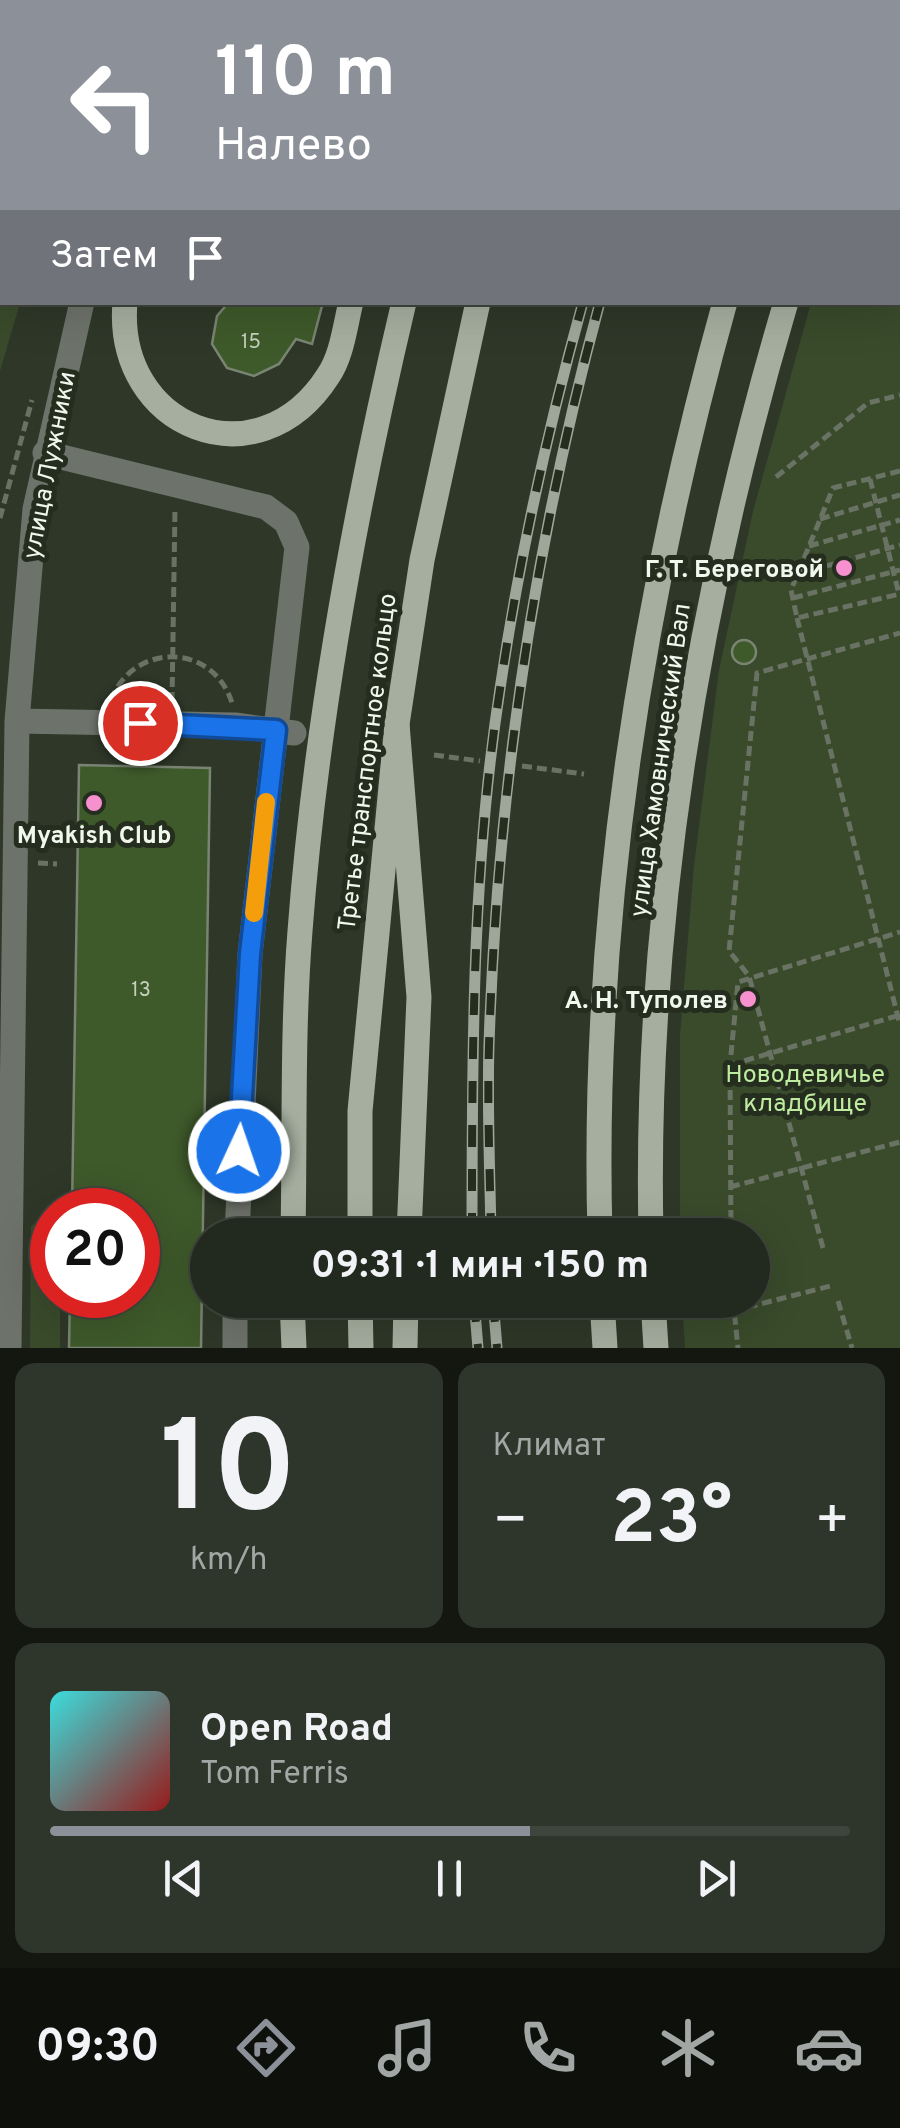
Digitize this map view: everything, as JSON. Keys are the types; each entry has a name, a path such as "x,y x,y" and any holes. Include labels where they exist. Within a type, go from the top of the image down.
{"main road":[{"path":"125,305 126,348 150,395 181,421 198,429 238,434 284,420 318,391 331,372 350,305"},
{"name":"Третье транспортное кольцо","path":"293,1218 300,934 322,714 377,414 403,305"},
{"name":"Третье транспортное кольцо","path":"360,1218 360,1111 398,724 422,560 477,305"},
{"name":"улица Хамовнический Вал","path":"600,1218 606,928 624,778 650,615 685,446 724,305"},
{"name":"улица Хамовнический Вал","path":"652,1218 658,988 680,792 703,646 737,484 785,305"},
{"path":"398,724 419,997 410,1218"},
{"path":"293,1318 294,1348"},
{"path":"360,1318 361,1348"},
{"path":"405,1348 406,1318"},
{"path":"603,1318 605,1348"},
{"path":"654,1318 656,1348"}],"street":[{"name":"улица Лужники","path":"9,1348 11,732 28,561 46,452 81,305"},
{"path":"46,452 266,507 293,534 297,547 285,731 250,954 237,1218"},
{"path":"11,732 107,723 235,725 285,731"},
{"path":"234,1348 235,1318"}],"path":[{"path":"0,518 34,392"},
{"path":"776,477 868,404 900,395"},
{"path":"900,471 832,488 798,574 793,598 900,1025"},
{"path":"797,618 900,594 870,478"},
{"path":"172,724 176,485"},
{"path":"820,519 900,495"},
{"path":"809,546 900,520"},
{"path":"798,574 900,546"},
{"path":"793,598 897,571"},
{"path":"823,1248 749,976 729,952 757,672 900,633"},
{"path":"107,723 115,690 131,670 152,658 173,656 200,662 221,680 234,709 235,725"},
{"path":"434,755 480,760"},
{"path":"522,766 584,774"},
{"path":"731,1218 730,1065 738,982 900,932"},
{"path":"730,1065 899,1015"},
{"path":"730,1187 900,1142"},
{"path":"770,1301 834,1285"},
{"path":"838,1301 852,1348"},
{"path":"734,1318 738,1348"}],"green space":[{"path":"0,305 19,305 0,371"},
{"name":"Новодевичье кладбище","path":"810,305 900,305 900,1348 685,1348 683,1318 770,1318 770,1218 680,1218 680,1035 694,865 719,670 753,511"},
{"path":"30,1318 60,1318 60,1348 30,1348"}],"building":[{"path":"226,305 322,305 312,344 296,339 279,364 254,376 227,368 212,344 217,316"},
{"path":"744,640 753,643 753,661 744,664 735,661 732,652 735,643"},
{"path":"79,765 210,768 203,1218 190,1218 190,1318 201,1318 201,1348 69,1348 70,1318 160,1318 160,1188 72,1188"}],"railway":[{"path":"472,1218 476,961 491,757 525,543 582,305"},
{"path":"491,1218 488,1116 493,951 510,764 556,485 599,305"},
{"path":"476,1318 478,1348"},
{"path":"494,1318 497,1348"}],"slow traffic":[{"path":"254,913 266,802"}],"place":[{"name":"Г. Т. Береговой","path":"844,568"},
{"name":"Myakish Club","path":"94,803"},
{"name":"А. Н. Туполев","path":"748,999"}],"route":[{"path":"140,723 276,730 250,954 239,1151"}]}
